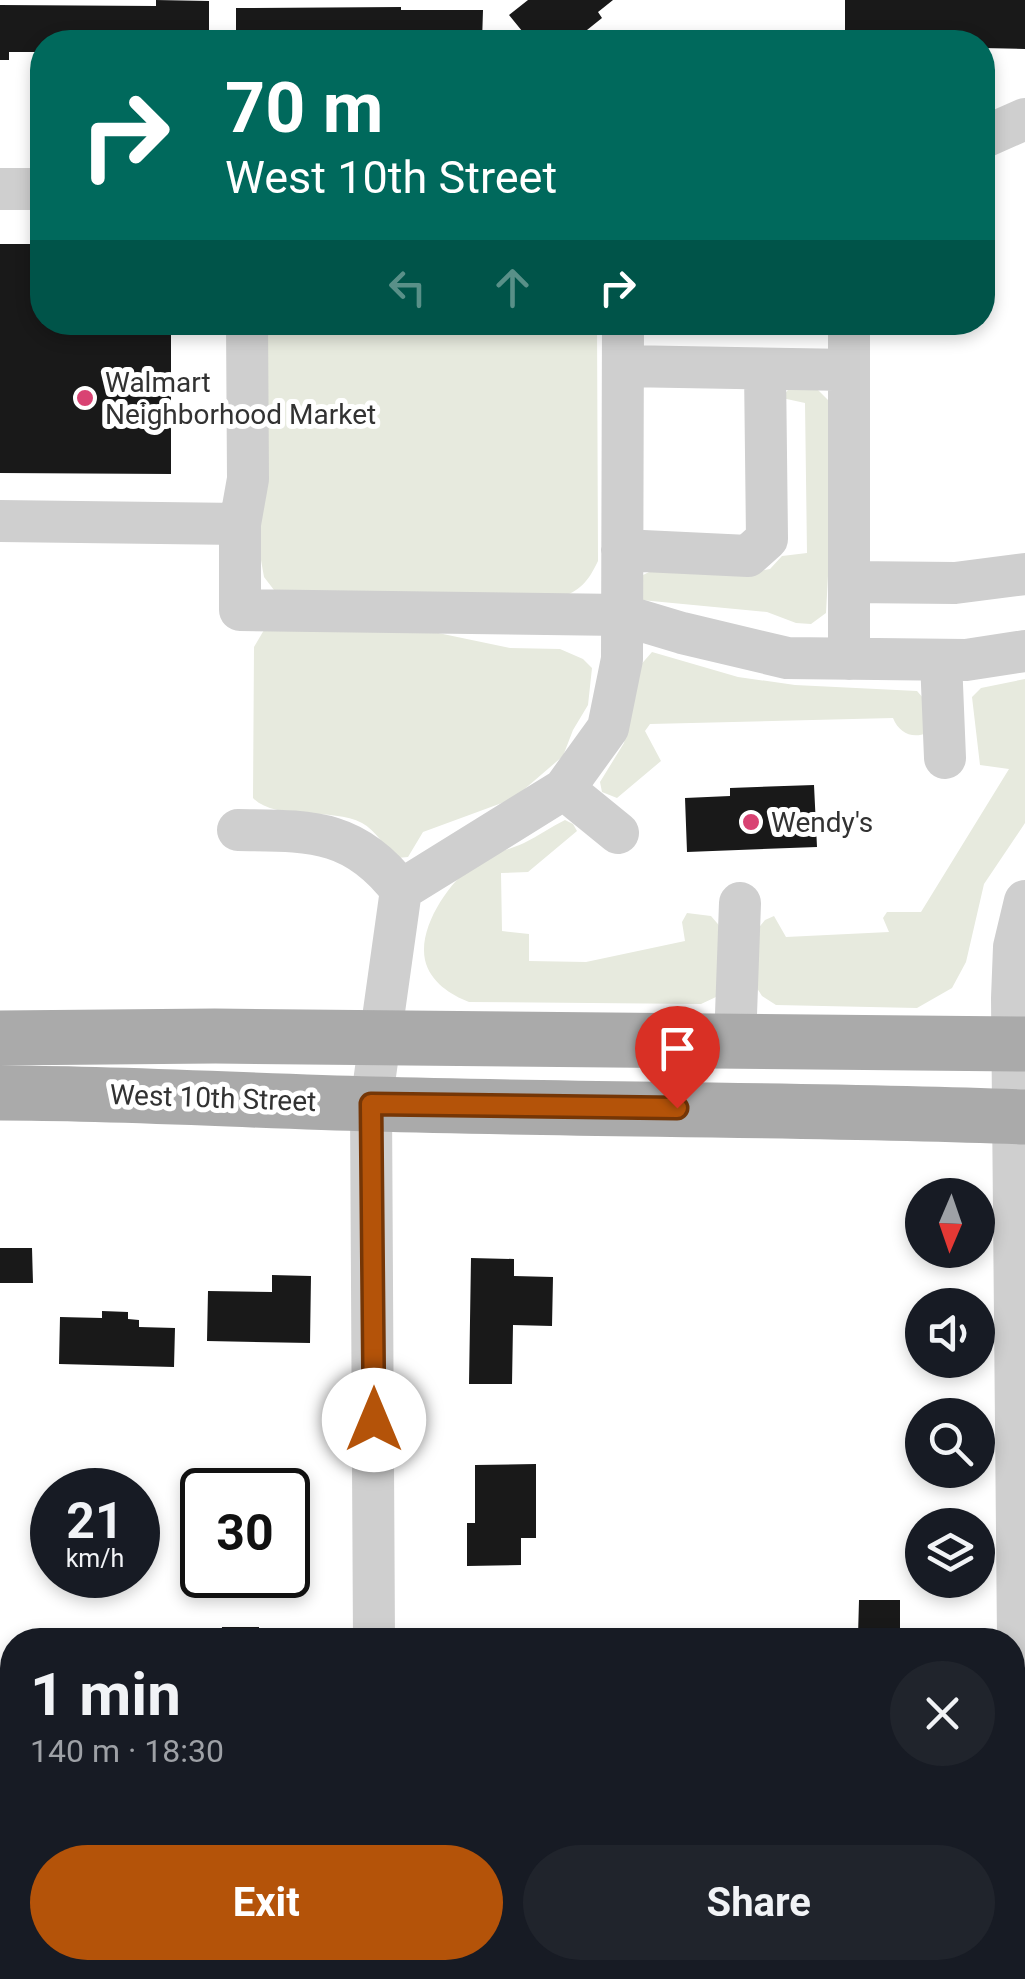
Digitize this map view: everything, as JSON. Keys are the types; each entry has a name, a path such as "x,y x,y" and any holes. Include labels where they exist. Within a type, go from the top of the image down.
{"main road":[{"name":"West 10th Street","path":"0,1038 735,1042 1018,1081"},
{"name":"West 10th Street","path":"0,1093 165,1094 371,1104 717,1108 1018,1081"}],"street":[{"path":"995,132 1025,119"},
{"path":"0,189 30,189"},
{"path":"247,335 248,480 240,524 240,610 622,615 682,634 787,658 941,660 1025,651"},
{"path":"401,890 564,789 608,728 622,658 622,335"},
{"path":"849,335 849,659"},
{"path":"622,366 849,370"},
{"path":"622,550 748,556 767,539 765,369"},
{"path":"0,521 240,524"},
{"path":"850,582 955,583 1025,574"},
{"path":"941,660 945,758"},
{"path":"564,789 618,833"},
{"path":"238,830 305,831 358,846 386,870 401,890 371,1104 374,1628"},
{"path":"1021,1628 1014,947 1025,901"},
{"path":"735,1042 740,903"}],"shaded area":[{"path":"259,335 597,335 598,561 578,589 559,598 274,590 264,577"},
{"path":"790,387 817,389 837,409 826,613 811,624 796,623 767,612 641,600 643,575 651,571 749,573 770,569 782,556 807,553 805,403 782,398"},
{"path":"419,629 510,648 560,649 583,659 592,668 588,705 563,756 513,799 423,832 408,857 397,858 367,826 350,818 289,812 253,798 254,647 264,630"},
{"path":"652,652 738,677 795,685 917,691 924,699 927,733 907,733 893,718 650,724 645,731 661,761 617,798 602,792 600,782 624,743 638,668"},
{"path":"1025,679 1025,823 984,884 966,962 952,988 917,1008 776,1005 762,996 755,985 756,931 765,920 774,916 786,937 889,932 883,918 887,912 921,912 1009,769 980,765 972,697 981,688"},
{"path":"565,820 577,831 528,872 501,873 502,931 529,934 529,961 586,962 685,941 682,922 687,913 711,916 723,930 716,997 701,1004 469,1002 436,981 425,960 426,934 437,907 454,883 479,861 524,843"}],"building":[{"path":"156,0 209,1 209,30 30,30 30,52 9,52 9,60 0,60 0,5 156,6"},
{"path":"528,0 613,0 598,12 602,18 587,30 521,30 509,15"},
{"path":"845,0 1025,0 1025,49 995,48 995,30 845,30"},
{"path":"236,8 483,10 482,30 236,30"},
{"name":"Walmart Neighborhood Market","path":"0,244 30,244 30,335 171,335 171,474 0,473"},
{"name":"Wendy's","path":"814,785 817,847 687,852 685,798 730,796 730,788"},
{"path":"0,1248 32,1248 33,1283 0,1283"},
{"path":"471,1258 514,1259 514,1276 553,1277 552,1326 513,1325 512,1384 469,1384"},
{"path":"272,1275 311,1276 310,1343 207,1341 208,1291 272,1292"},
{"path":"102,1311 128,1312 128,1319 139,1320 139,1327 175,1328 174,1367 59,1364 60,1317 102,1318"},
{"path":"536,1464 536,1538 521,1538 521,1565 467,1566 467,1523 475,1523 475,1465"},
{"path":"859,1600 900,1600 900,1628 858,1628"}],"place":[{"name":"Walmart Neighborhood Market","path":"85,398"},
{"name":"Wendy's","path":"751,822"}],"route":[{"path":"374,1420 371,1104 677,1108"}]}
